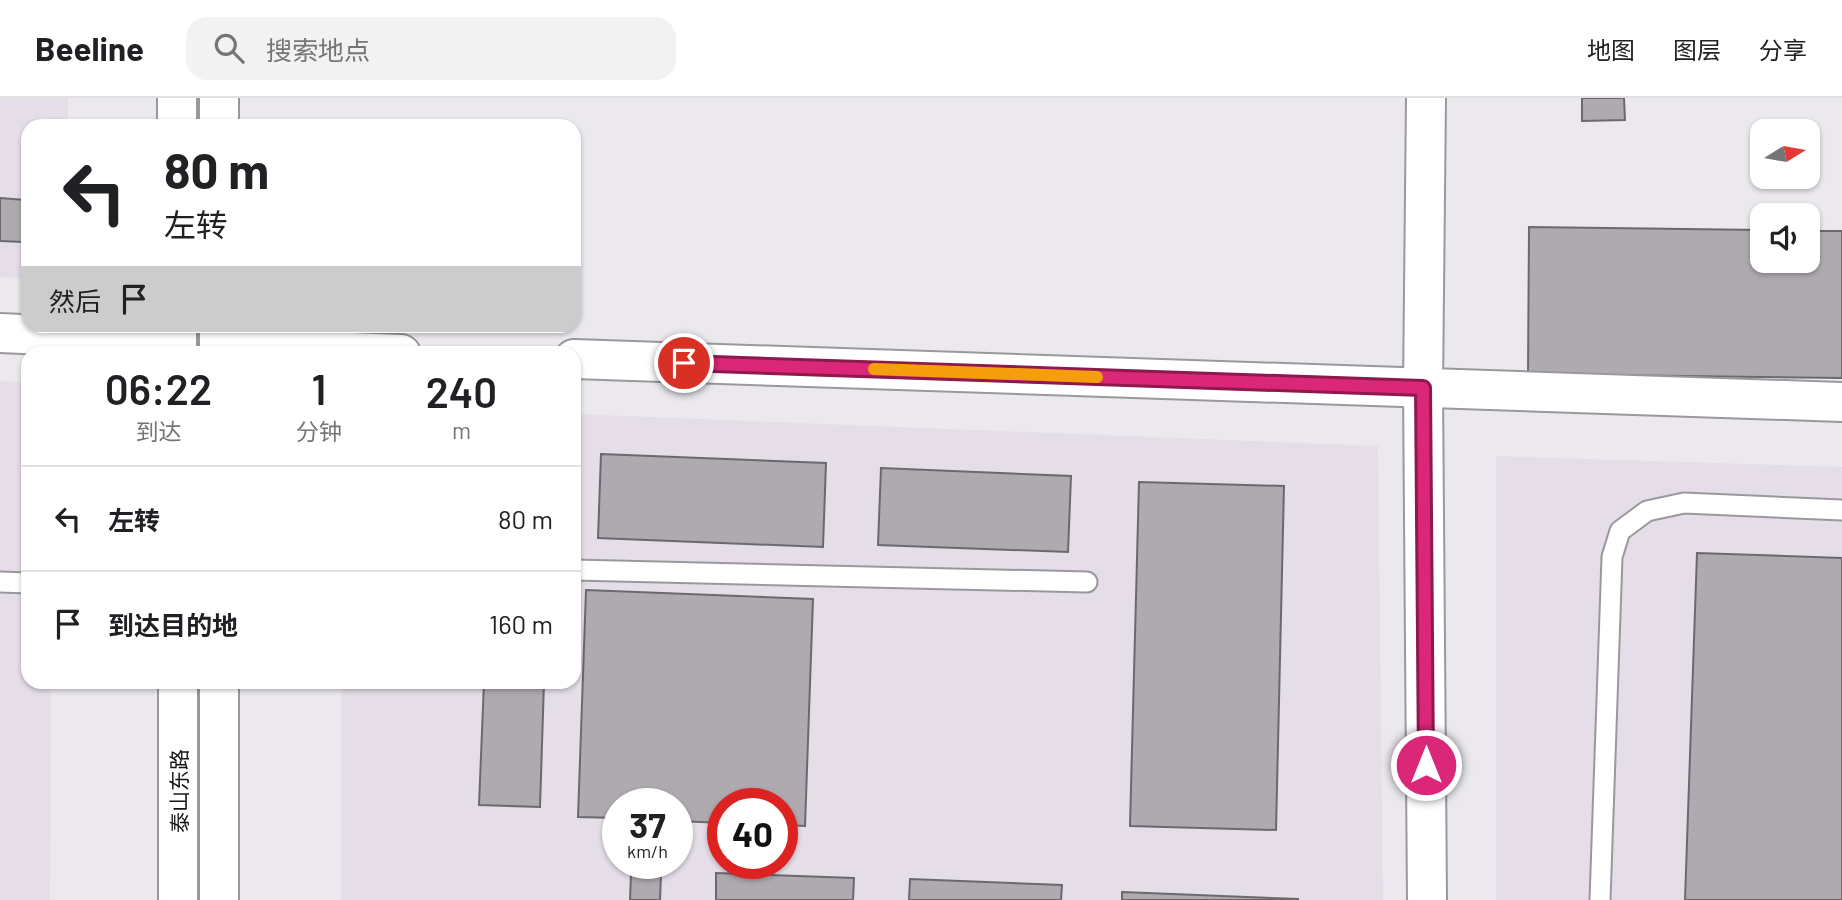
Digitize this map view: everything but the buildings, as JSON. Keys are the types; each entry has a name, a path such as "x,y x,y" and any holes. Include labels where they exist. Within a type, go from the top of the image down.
{"main road":[{"path":"177,98 177,119"},
{"path":"219,98 219,119"},
{"path":"1426,98 1423,388 1427,900"},
{"path":"0,333 177,340"},
{"path":"219,342 280,346"},
{"path":"581,359 1842,402"},
{"name":"泰山东路","path":"178,689 178,900"},
{"name":"泰山东路","path":"219,689 219,900"}],"lane":[{"path":"1600,900 1612,556 1620,531 1647,511 1684,503 1842,510"},
{"path":"581,570 1087,582"},
{"path":"0,582 21,583"}],"shaded area":[{"path":"0,98 68,98 68,119 21,119 21,278 0,277"},
{"path":"0,381 21,382 21,689 51,689 50,900 0,900"},
{"path":"581,414 1378,446 1383,900 341,900 341,689 581,689"},
{"path":"1496,456 1842,467 1842,900 1496,900"}],"slow traffic":[{"path":"874,369 1097,377"}],"route":[{"path":"684,363 1423,388 1426,765"}]}
